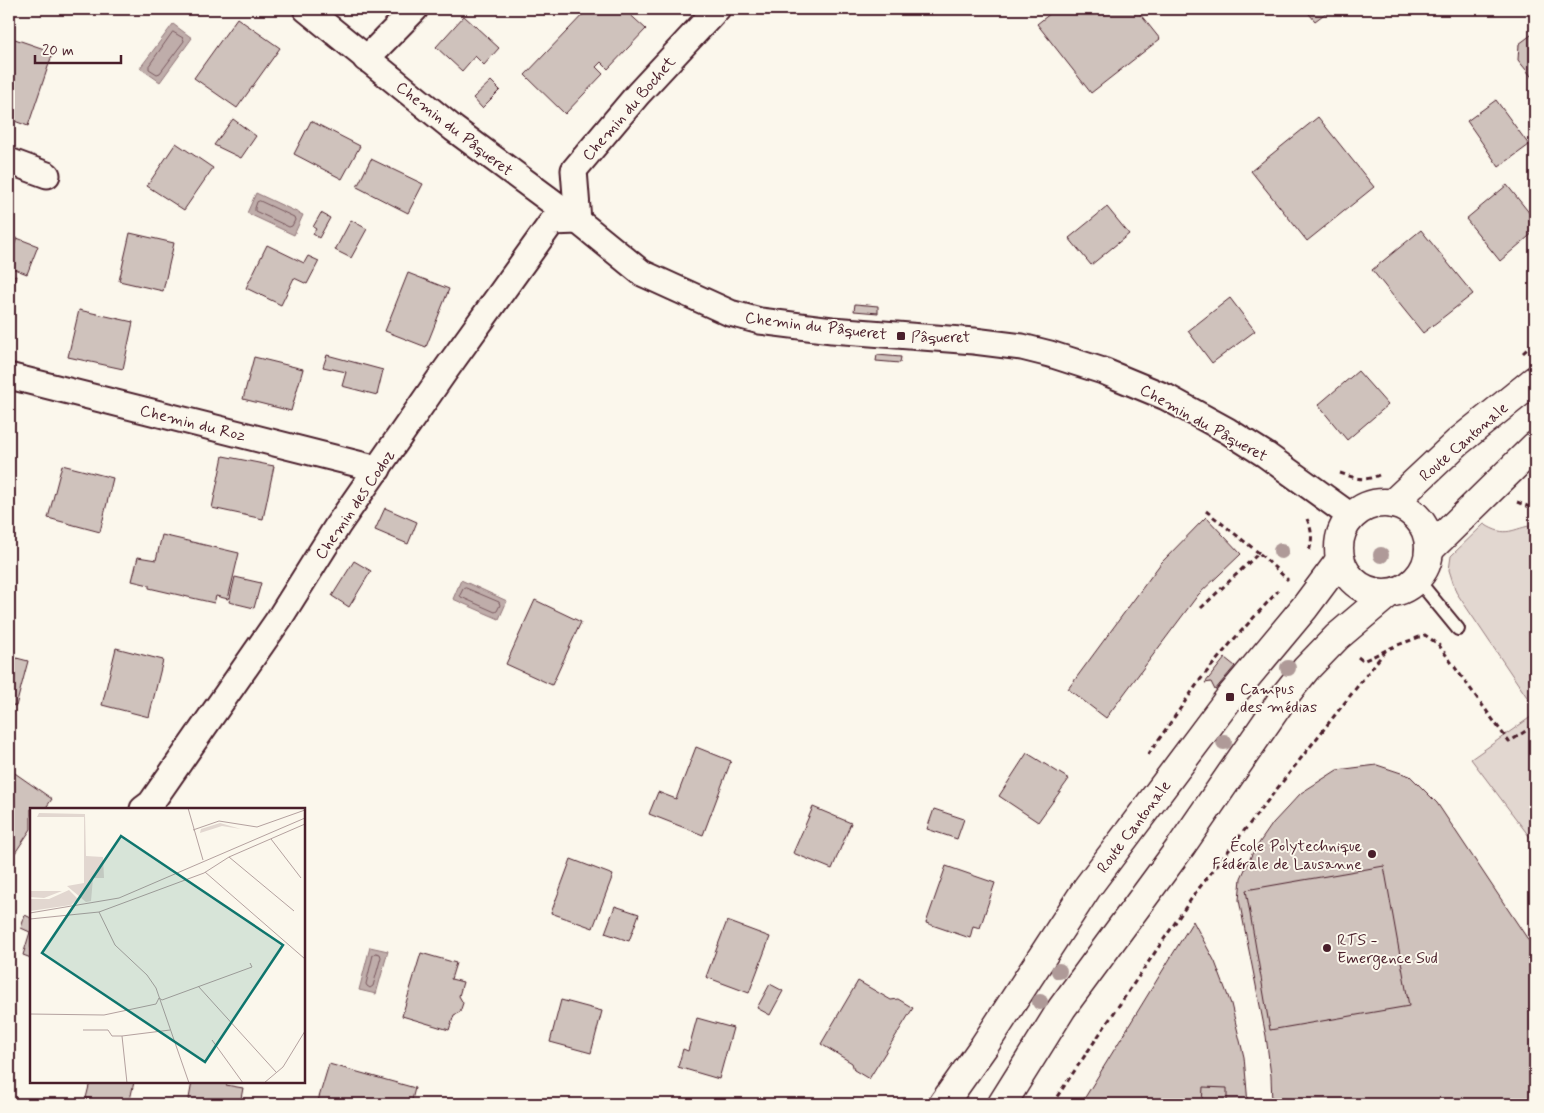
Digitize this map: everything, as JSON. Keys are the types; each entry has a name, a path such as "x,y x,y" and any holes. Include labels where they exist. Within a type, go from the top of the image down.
{"main road":[{"name":"Route Cantonale","path":"1392,504 1458,442 1535,380"},
{"path":"1429,550 1535,446"},
{"path":"1378,504 1392,504 1407,510 1420,520 1427,534 1429,550 1426,566 1417,579 1404,589 1389,593 1376,593 1364,589 1354,582 1346,572 1340,560 1340,538 1352,517 1364,509 1378,504"},
{"name":"Route Cantonale","path":"943,1104 984,1046 1087,888 1230,697 1305,608 1340,560"},
{"path":"1002,1104 1062,1008 1182,845 1286,694 1306,669 1337,637 1389,593"}],"street":[{"name":"Chemin du Pâqueret","path":"306,9 454,129 578,221 642,273 730,313 760,321 974,341 1050,354 1103,371 1166,397 1228,432 1266,455 1352,517"},
{"path":"366,58 415,9"},
{"name":"Chemin du Bochet","path":"578,221 574,170 638,94 717,9"},
{"path":"9,160 47,175"},
{"name":"Chemin des Codoz","path":"144,808 151,803 279,619 338,525 445,371 552,222 578,221"},
{"name":"Chemin du Roz","path":"9,376 378,469"}],"lane":[{"path":"1417,579 1458,629"}],"path":[{"path":"1333,470 1359,480 1372,478 1384,473"},
{"path":"1512,501 1535,509"},
{"path":"1206,511 1259,553 1288,580"},
{"path":"1306,517 1310,526 1312,540 1309,551"},
{"path":"1201,608 1259,553"},
{"path":"1363,661 1425,635 1438,644 1509,742 1535,726"},
{"path":"1052,1104 1196,892 1386,650"}],"shaded area":[{"path":"1484,524 1504,532 1535,525 1535,709 1456,592 1449,570 1451,556"},
{"path":"1535,714 1535,844 1471,759"}],"water":[{"path":"173,24 192,38 160,82 140,68"},
{"path":"256,193 303,215 294,235 247,213"},
{"path":"461,580 507,601 499,619 453,599"},
{"path":"370,947 388,951 376,994 359,990"}],"building":[{"path":"588,9 624,9 646,29 608,69 601,62 596,67 603,74 565,114 525,75"},
{"path":"1056,9 1136,9 1160,39 1091,93 1037,24"},
{"path":"1305,9 1331,9 1315,21"},
{"path":"464,16 499,48 484,65 475,56 462,71 436,47"},
{"path":"237,18 280,48 237,108 194,78"},
{"path":"1535,32 1535,81 1518,60 1519,44"},
{"path":"9,37 53,52 28,126 9,119"},
{"path":"491,81 500,90 482,108 473,98"},
{"path":"1496,100 1529,145 1499,167 1467,121"},
{"path":"1318,117 1374,187 1307,241 1251,171"},
{"path":"233,119 256,136 241,158 214,145"},
{"path":"311,121 360,146 342,179 294,154"},
{"path":"176,143 213,168 184,210 147,186"},
{"path":"371,159 423,184 408,213 357,187"},
{"path":"1507,185 1535,220 1535,231 1500,261 1466,219"},
{"path":"1107,207 1129,234 1091,265 1069,238"},
{"path":"321,213 330,218 319,238 313,234 316,229 313,227"},
{"path":"351,220 367,229 351,258 335,250"},
{"path":"1421,230 1473,294 1423,333 1372,270"},
{"path":"130,233 174,243 163,291 119,281"},
{"path":"17,238 38,246 27,274 9,267 9,259"},
{"path":"267,245 304,263 308,256 319,261 307,284 294,278 281,305 246,288"},
{"path":"408,273 449,289 426,347 385,331"},
{"path":"9,274 16,276 9,302"},
{"path":"1230,298 1255,331 1212,363 1188,331"},
{"path":"855,304 878,306 878,313 854,311"},
{"path":"79,310 133,322 123,369 68,357"},
{"path":"327,355 383,370 377,395 342,386 346,372 323,367"},
{"path":"877,355 901,357 900,363 876,361"},
{"path":"254,357 303,369 291,411 243,399"},
{"path":"1358,371 1388,405 1347,440 1318,405"},
{"path":"223,456 274,466 263,519 212,508"},
{"path":"62,465 113,478 100,532 48,518"},
{"path":"385,508 417,522 408,544 375,530"},
{"path":"1206,517 1241,554 1198,595 1106,718 1068,689 1161,563"},
{"path":"162,535 239,553 228,599 216,596 214,603 149,588 149,585 132,581 138,557 156,560"},
{"path":"354,561 371,571 349,607 332,596"},
{"path":"235,577 261,583 254,608 229,602"},
{"path":"535,600 581,622 552,685 506,664"},
{"path":"116,648 163,660 149,717 102,705"},
{"path":"9,656 28,661 16,706 9,704"},
{"path":"1225,658 1235,666 1215,690 1211,682 1205,683"},
{"path":"696,747 731,761 703,835 649,814 658,792 676,799"},
{"path":"1027,753 1069,779 1038,822 999,796"},
{"path":"1377,765 1410,776 1437,803 1535,950 1535,1104 1272,1104 1266,1036 1239,900 1241,878 1253,852 1273,823 1301,793 1337,770"},
{"path":"9,769 52,799 46,808 30,808 30,830 9,862"},
{"path":"813,807 851,823 832,869 793,853"},
{"path":"934,809 964,819 957,839 927,829"},
{"path":"571,859 613,875 593,928 551,913"},
{"path":"946,866 995,883 980,928 973,926 970,938 926,923"},
{"name":"RTS - Emergence Sud","path":"1384,866 1409,1006 1270,1030 1246,890"},
{"path":"615,906 639,914 629,941 605,933"},
{"path":"25,915 30,918 30,932 21,928"},
{"path":"727,921 770,937 749,993 706,977"},
{"path":"1193,921 1215,962 1231,1004 1244,1057 1248,1104 1081,1104"},
{"path":"30,932 30,958 23,955"},
{"path":"421,953 456,963 451,979 463,982 459,996 463,1003 460,1012 454,1015 449,1030 402,1016"},
{"path":"858,981 891,1000 898,999 913,1008 869,1079 854,1070 852,1063 821,1044"},
{"path":"770,984 783,991 770,1015 757,1008"},
{"path":"561,1000 602,1011 591,1053 550,1042"},
{"path":"697,1018 733,1028 719,1079 678,1067 683,1049 688,1051"},
{"path":"329,1064 415,1088 411,1104 317,1104"},
{"path":"90,1083 134,1083 129,1104 111,1104 86,1098"},
{"path":"192,1083 227,1083 226,1085 243,1088 240,1104 188,1104"},
{"path":"1203,1087 1227,1088 1227,1104 1202,1104"}],"place":[{"name":"Pâqueret","path":"901,336"},
{"name":"Campus des médias","path":"1230,697"},
{"name":"École Polytechnique Fédérale de Lausanne","path":"1372,854"},
{"name":"RTS - Emergence Sud","path":"1327,948"}]}
